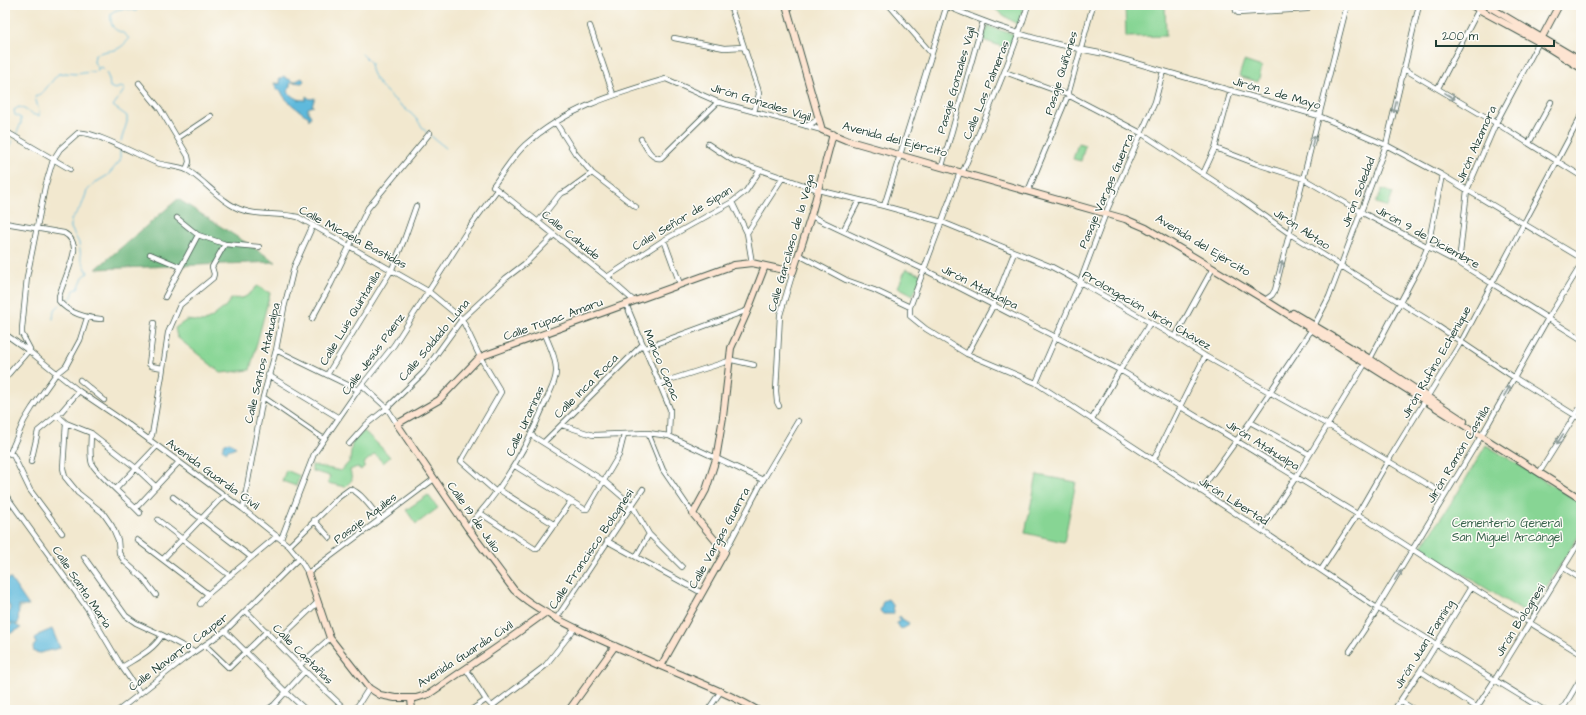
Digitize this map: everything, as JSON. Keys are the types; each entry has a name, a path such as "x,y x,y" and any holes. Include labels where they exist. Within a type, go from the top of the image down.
{"street":[{"path":"730,5 758,89 759,94 754,112"},
{"path":"786,5 822,130"},
{"path":"889,5 931,53"},
{"path":"884,206 946,5"},
{"name":"Jirón 2 de Mayo","path":"946,5 983,21 1019,34 1079,50 1105,54 1319,116 1386,145 1442,175 1581,258"},
{"name":"Calle Las Palmeras","path":"910,307 962,170 1019,34 1028,5"},
{"name":"Pasaje Quiñones","path":"1029,190 1068,95 1079,50 1093,5"},
{"path":"1235,5 1236,12 1238,13 1307,9 1309,5"},
{"path":"1266,299 1275,290 1347,5"},
{"name":"Jirón Soledad","path":"1200,491 1270,393 1313,328 1329,297 1386,145 1419,5"},
{"path":"1471,5 1581,61"},
{"path":"1486,5 1541,40 1581,68"},
{"name":"Jirón Alzamora","path":"1459,263 1467,190 1496,123 1559,5"},
{"path":"1438,88 1479,9"},
{"name":"Pasaje Gonzales Vigil","path":"942,165 983,21"},
{"path":"590,26 612,94"},
{"path":"674,38 724,48 743,47"},
{"path":"1404,69 1496,123 1581,176"},
{"name":"Jirón Abtao","path":"1004,72 1068,95 1141,133 1290,234 1462,342 1515,378 1581,418"},
{"name":"Pasaje Vargas Guerra","path":"1036,383 1080,282 1106,212 1155,102 1163,72"},
{"name":"Jirón Gonzales Vigil","path":"495,188 525,145 574,111 612,94 666,79 718,102 822,130"},
{"path":"139,82 160,108 188,156 189,162 186,170"},
{"path":"1203,174 1215,148 1231,90"},
{"path":"641,139 653,157 657,159 661,158 718,102"},
{"path":"1529,143 1551,102"},
{"path":"178,138 211,116"},
{"name":"Jirón Rufino Echenique","path":"1321,570 1357,515 1388,461 1462,342 1491,284 1581,116"},
{"path":"804,126 811,124 818,118"},
{"path":"556,123 575,153 592,173 636,207"},
{"name":"Avenida del Ejército","path":"822,130 1152,226 1540,471"},
{"path":"5,131 70,169"},
{"name":"Calle Micaela Bastidas","path":"53,160 60,149 78,133 85,133 122,146 158,163 186,170 235,207 250,212 286,214 298,217 392,269 428,291 462,319 480,357 501,392 461,461 497,491"},
{"path":"312,319 350,247 368,208 430,133"},
{"name":"Calle Garcilaso de la Vega","path":"779,406 776,391 780,315 811,216 833,134"},
{"name":"Prolongación Jirón Chávez","path":"708,144 732,160 818,190 942,222 1052,268 1080,282 1205,356 1328,425 1445,495"},
{"name":"Jirón 9 de Diciembre","path":"1215,148 1257,164 1304,179 1361,212 1459,263 1547,320 1581,339"},
{"path":"5,378 29,350 30,346 22,334 26,276 45,187 53,160"},
{"name":"Calel Señor de Sipan","path":"607,277 664,240 732,202 746,191 760,170"},
{"path":"538,222 560,194 567,191 592,173"},
{"path":"1261,530 1296,477 1367,361 1400,304 1419,267 1428,246 1442,175"},
{"path":"747,233 783,177"},
{"name":"Calle Cahuide","path":"495,188 607,277 634,301"},
{"name":"Calle Jesús Páenz","path":"279,538 314,454 358,390 363,386 394,346 495,188"},
{"path":"843,231 859,200"},
{"path":"732,202 747,233 752,263 793,272"},
{"name":"Calle Luis Quintanilla","path":"327,375 392,269 416,206"},
{"name":"Avenida del Ejército","path":"1106,212 1158,234 1213,268 1223,272"},
{"name":"Jirón Atahualpa","path":"811,216 925,270 993,306 1057,336 1120,370 1181,406 1357,515 1412,551 1581,654"},
{"path":"177,218 198,235 225,244 259,247"},
{"path":"5,223 69,235 72,240 74,250 59,296 62,305 86,318 101,320"},
{"name":"Calle Santos Atahualpa","path":"243,509 263,397 276,350 284,308 294,268 313,225"},
{"path":"165,297 198,235"},
{"name":"Calle Soldado Luna","path":"350,444 367,424 387,408 423,372 462,319 506,278 527,262 554,235"},
{"path":"664,240 680,284"},
{"path":"149,440 152,435 168,333 180,305 213,278 214,274 212,267 225,244"},
{"path":"966,354 993,306 1014,253"},
{"path":"150,254 181,267"},
{"path":"799,255 846,280 874,290 910,307"},
{"name":"Calle Túpac Amaru","path":"480,357 734,265 752,263"},
{"name":"Jirón Ramón Castilla","path":"1350,651 1376,612 1482,435 1547,320 1581,265"},
{"path":"693,514 706,490 716,459 723,417 731,348 765,266"},
{"path":"1175,337 1213,268"},
{"name":"Manco Capac","path":"626,304 670,410 669,436"},
{"name":"Jirón Libertad","path":"910,307 910,316 926,329 966,354 1036,383 1154,459 1377,608 1494,681 1544,710"},
{"name":"Calle Inca Roca","path":"544,442 644,346 748,310"},
{"path":"62,533 30,490 17,460 8,452 24,421 56,374 66,366 80,340 86,318"},
{"path":"154,323 149,364 151,366 163,368"},
{"path":"1092,420 1120,370 1150,323"},
{"name":"Avenida Guardia Civil","path":"5,334 29,350 56,374 79,391 243,509 288,546 299,558 308,572 330,638 369,688 380,694 411,699 428,694 545,613"},
{"name":"Calle Urarinas","path":"467,527 480,513 515,466 531,435 556,378 556,365 545,334"},
{"path":"276,350 358,390"},
{"path":"1154,459 1205,356"},
{"path":"363,386 387,408 396,424 439,400 480,357"},
{"path":"660,383 729,361 754,365"},
{"path":"268,375 339,418"},
{"path":"80,380 104,400"},
{"path":"31,462 37,432 57,415 79,391"},
{"path":"263,397 324,439"},
{"path":"1540,471 1581,406"},
{"path":"57,415 66,423 91,433 136,468 156,487"},
{"name":"Calle Vargas Guerra","path":"661,666 798,421"},
{"path":"1250,422 1310,454"},
{"path":"66,423 63,468 65,477 78,493 103,513 112,526 118,540 119,553 125,562 143,578 156,595"},
{"name":"Calle 19 de Julio","path":"396,424 467,527 514,590 545,613"},
{"path":"562,425 593,435 648,433 669,436 764,480"},
{"path":"91,433 92,465 95,470 140,513"},
{"path":"648,433 663,470 693,514 725,552"},
{"path":"531,435 604,480 632,505 649,534 682,567"},
{"path":"515,466 584,509 587,509 619,455 624,435"},
{"path":"116,489 157,446"},
{"path":"136,508 179,462"},
{"path":"1540,471 1581,495"},
{"path":"1540,471 1581,499"},
{"name":"Pasaje Aquiles","path":"308,572 434,479"},
{"path":"288,546 314,520 350,488 367,503 380,519"},
{"name":"Calle Francisco Bolognesi","path":"556,619 643,489"},
{"path":"497,491 555,525"},
{"name":"Calle Santa María","path":"5,494 87,608 122,667 140,693"},
{"path":"163,559 224,495"},
{"path":"173,497 251,557"},
{"path":"480,513 535,548 539,548 571,501"},
{"path":"158,520 230,576"},
{"path":"314,520 330,538"},
{"path":"636,557 649,534"},
{"path":"200,604 208,594 251,557 279,538"},
{"name":"Jirón Bolognesi","path":"1476,708 1581,539"},
{"path":"137,540 208,594"},
{"path":"607,541 702,593"},
{"path":"84,557 126,616 160,637 194,652"},
{"name":"Calle Navarro Cauper","path":"119,710 194,652 225,631 299,558"},
{"path":"1564,568 1581,579"},
{"name":"Jirón Juan Fanning","path":"1394,710 1420,671 1471,587"},
{"path":"276,641 318,602"},
{"name":"Calle Castañas","path":"246,611 346,710"},
{"path":"545,613 615,646 721,691 757,710"},
{"path":"492,706 545,666 575,628"},
{"path":"225,631 306,710"},
{"path":"205,645 229,668 267,631"},
{"path":"122,667 148,651 160,637"},
{"path":"300,666 330,638"},
{"path":"570,710 615,646"},
{"path":"466,669 486,700 496,710"},
{"path":"271,709 305,671"},
{"path":"1420,671 1476,708"},
{"path":"1562,710 1581,678"},
{"path":"355,710 369,688"},
{"path":"708,710 721,691"},
{"path":"411,699 412,710"},
{"path":"472,710 486,700"},
{"path":"1400,701 1414,710"}],"green space":[{"path":"989,5 1024,5 1018,25"},
{"path":"1125,5 1165,5 1166,36 1126,37"},
{"path":"988,26 1015,35 1009,49 983,40"},
{"path":"1244,61 1262,67 1258,82 1239,76"},
{"path":"1078,143 1085,145 1081,161 1073,159"},
{"path":"1382,189 1393,193 1388,207 1376,203"},
{"path":"178,199 276,262 96,269"},
{"path":"906,269 922,275 913,295 898,287"},
{"path":"257,286 270,293 250,370 221,373 177,337 175,328 187,320 203,322 224,308 232,298 244,297 252,292"},
{"path":"364,431 390,457 383,463 375,454 365,462 364,467 361,470 357,467 350,470 352,480 345,487 328,483 330,476 312,471 312,465 341,471 350,461 352,442"},
{"name":"Cementerio General San Miguel Arcángel","path":"1486,445 1581,503 1581,532 1529,615 1421,548 1457,494"},
{"path":"286,470 300,476 296,486 282,481"},
{"path":"1037,475 1076,482 1064,542 1025,533"},
{"path":"428,495 438,508 416,524 406,510"}],"water":[{"path":"283,76 294,82 302,78 304,81 302,83 291,82 288,92 294,97 303,100 306,100 306,96 310,99 315,98 312,105 314,106 308,108 308,112 311,116 309,120 308,116 289,102 280,90 276,90 274,83 280,84 279,79"},
{"path":"230,442 236,447 228,450 227,452 222,449 225,443"},
{"path":"10,578 29,606 19,606 18,624 14,624 21,628 5,636 5,631 13,623 7,623 10,607 5,598 5,581"},
{"path":"888,599 893,605 894,612 893,614 883,614 880,611 883,601"},
{"path":"900,616 909,623 906,627 900,629 896,623 900,621 898,618"},
{"path":"52,629 60,648 40,653 34,652 33,647 36,643 35,638 38,635"}],"waterway":[{"path":"16,135 21,123 21,118 15,115 14,110 19,107 39,116 35,97 43,92 58,74 76,74 98,71 98,68 94,62 95,55 120,48 129,39 126,35 114,28 112,25 111,13 123,9 136,11 139,5"},
{"path":"362,54 371,63 373,75 378,82 391,96 414,116 427,133"},
{"path":"99,68 101,67 106,72 110,87 115,89 121,87 125,89 113,106 127,116 127,122 121,141"},
{"path":"431,136 446,148"},
{"path":"5,151 13,139"},
{"path":"64,302 72,297 74,290 78,289 83,277 88,273 81,258 79,243 71,228 71,220 82,205 87,191 93,184 108,175 120,161 120,148"},
{"path":"5,175 5,187"},
{"path":"53,319 54,310 60,305"}]}
